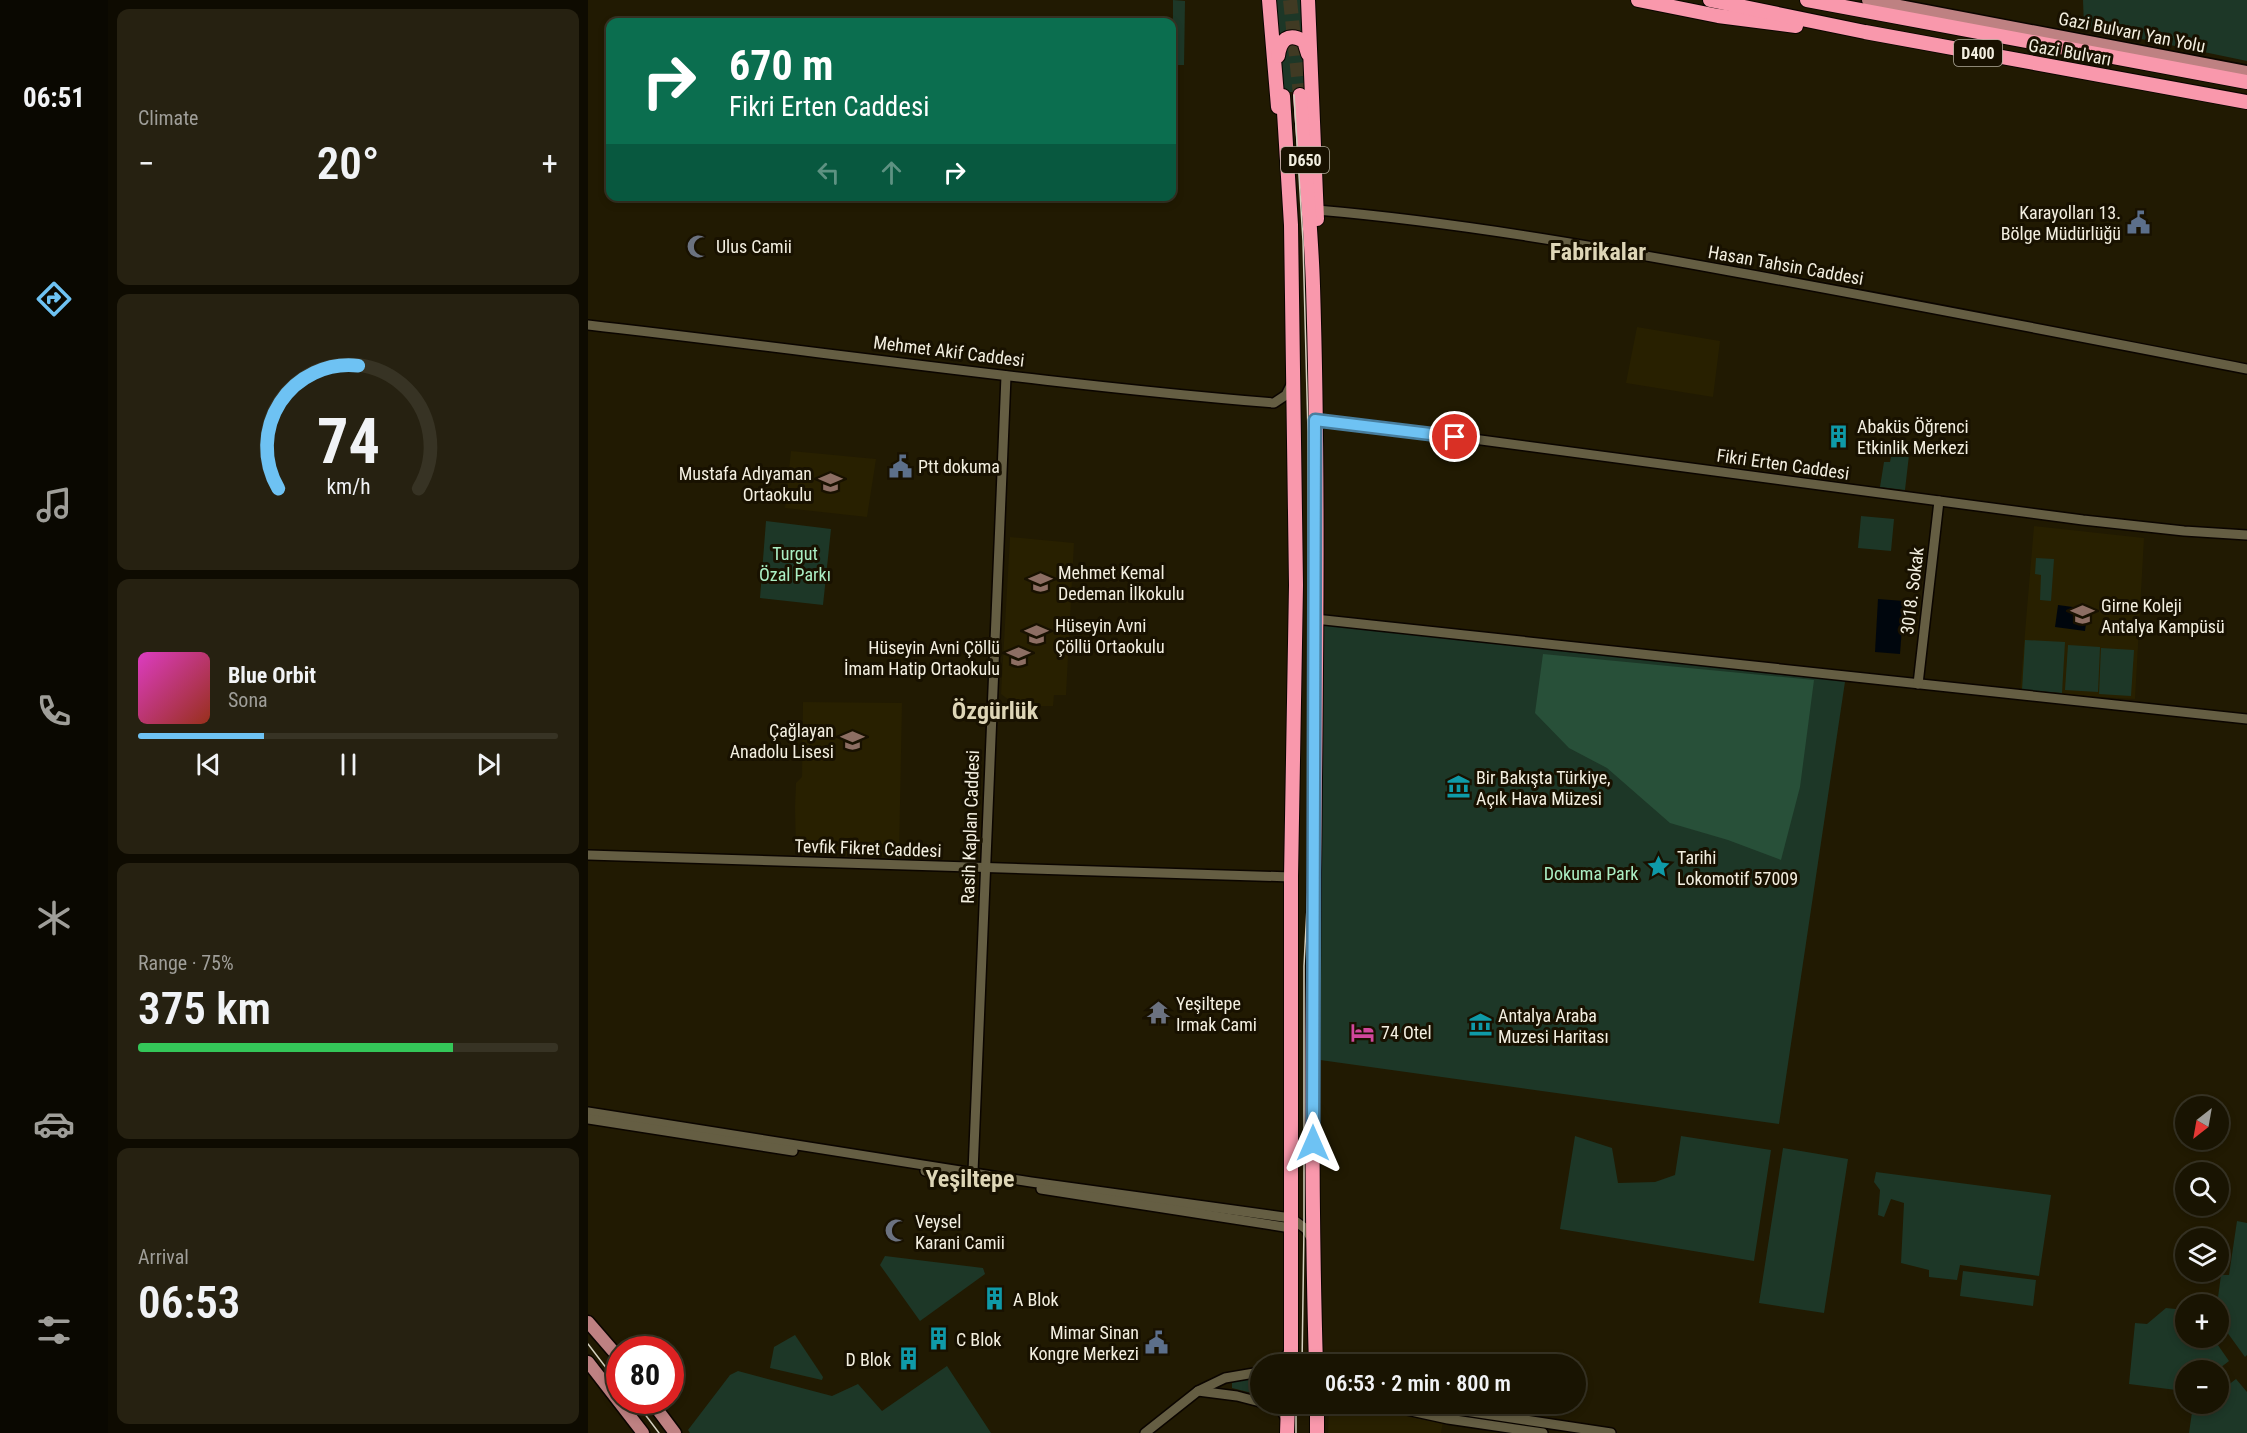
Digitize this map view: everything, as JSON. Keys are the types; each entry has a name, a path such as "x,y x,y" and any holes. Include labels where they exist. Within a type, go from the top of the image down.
{"highway":[{"path":"1638,0 1730,17 1865,32"},
{"name":"Gazi Bulvarı","path":"1710,0 1865,32 2247,102"},
{"name":"Gazi Bulvarı","path":"1808,0 2247,82"},
{"path":"1308,1 1317,210 1317,244 1313,284"},
{"path":"1269,3 1276,73 1285,229 1291,270"},
{"path":"1276,73 1281,42 1292,37 1304,41 1312,67"},
{"name":"D650","path":"1300,95 1313,284 1315,420 1313,1242 1316,1354"},
{"name":"D650","path":"1283,96 1291,225 1296,585 1291,877 1292,1354"},
{"path":"1291,877 1304,872 1313,861"},
{"path":"1317,1433 1318,1414"}],"main road":[{"name":"Gazi Bulvarı Yan Yolu","path":"1868,0 2247,72"},
{"path":"588,1322 606,1343"},
{"path":"588,1362 643,1433"},
{"path":"661,1414 675,1433"}],"street":[{"name":"Hasan Tahsin Caddesi","path":"1317,210 1387,216 1583,245 1814,286 2247,369"},
{"name":"Mehmet Akif Caddesi","path":"588,325 1006,376 1274,403 1286,395 1294,378"},
{"name":"Rasih Kaplan Caddesi","path":"973,1172 1006,376"},
{"name":"Fikri Erten Caddesi","path":"1315,420 1368,425 1939,501 2184,531 2247,535"},
{"name":"3018. Sokak","path":"1918,684 1939,501"},
{"path":"1315,619 2247,719"},
{"name":"Tevfik Fikret Caddesi","path":"588,855 1291,877"},
{"path":"588,1112 1291,1223 1306,1229 1313,1242"},
{"path":"588,1119 1291,1223"},
{"path":"1288,1354 1292,1349"},
{"path":"1145,1433 1198,1391 1225,1378 1250,1374"},
{"path":"1198,1391 1250,1399"},
{"path":"1425,1414 1448,1419 1611,1433"},
{"path":"1468,1414 1532,1427 1543,1433"}],"shaded area":[{"path":"1637,327 1720,341 1713,397 1626,383"},
{"name":"Mustafa Adıyaman Ortaokulu","path":"791,451 876,459 867,517 785,508"},
{"name":"Girne Koleji Antalya Kampüsü","path":"2034,526 2144,538 2135,699 2020,692"},
{"path":"1010,537 1074,543 1066,695 1054,695 1053,706 1024,706 1013,703 1001,694"},
{"path":"1878,599 1904,601 1900,654 1875,652"},
{"path":"2058,605 2088,609 2085,631 2055,627"},
{"name":"Çağlayan Anadolu Lisesi","path":"803,702 902,703 899,856 796,855 796,783 802,777"},
{"path":"1329,1414 1400,1414 1443,1421 1441,1433 1328,1433"}],"green space":[{"path":"1173,0 1185,1 1184,65 1176,65 1176,18 1173,18"},
{"path":"1273,0 1302,0 1304,32 1286,31 1276,37"},
{"path":"2083,0 2247,0 2247,61 2084,27"},
{"path":"1291,43 1303,58 1304,92 1279,92 1281,51"},
{"path":"1892,452 1909,455 1905,490 1880,487 1884,462 1890,462"},
{"path":"1861,516 1894,519 1891,551 1858,548"},
{"name":"Turgut Özal Parkı","path":"766,521 831,529 823,605 760,598"},
{"path":"2036,558 2054,559 2051,601 2040,600 2041,575 2035,574"},
{"name":"Dokuma Park","path":"1315,619 1846,675 1779,1124 1313,1059"},
{"path":"2025,640 2065,642 2062,693 2022,690"},
{"path":"2068,645 2100,647 2098,692 2065,690"},
{"path":"2101,648 2134,650 2131,696 2099,694"},
{"path":"1543,654 1814,680 1800,787 1781,860 1728,840 1670,823 1607,768 1569,748 1535,713"},
{"path":"1575,1136 1612,1148 1618,1183 1655,1182 1675,1175 1681,1136 1771,1150 1754,1261 1560,1229"},
{"path":"1783,1148 1848,1159 1824,1313 1759,1303"},
{"path":"1876,1172 2051,1195 2039,1276 1960,1265 1957,1280 1929,1277 1929,1270 1901,1263 1904,1203 1891,1199 1884,1217 1878,1215 1880,1190 1874,1182"},
{"path":"2237,1221 2247,1223 2247,1355 2245,1357 2229,1335 2229,1294 2218,1294 2220,1282 2229,1282"},
{"path":"885,1256 983,1268 985,1274 920,1321 880,1265"},
{"path":"1963,1271 2036,1280 2033,1306 1960,1296"},
{"path":"2166,1308 2175,1309 2175,1348 2220,1348 2228,1360 2175,1360 2175,1390 2129,1384 2135,1323 2147,1324"},
{"path":"795,1335 823,1377 822,1380 770,1368 774,1347"},
{"path":"947,1366 991,1433 690,1433 688,1430 730,1375 738,1371 832,1396 858,1384 882,1411"},
{"path":"2236,1379 2247,1392 2247,1433 2189,1433 2192,1414 2229,1414 2229,1384"},
{"path":"1237,1380 1250,1380 1250,1392 1232,1388 1232,1383"}],"tunnel":[{"path":"1290,0 1300,95"}],"tram line":[{"path":"1294,95 1303,241 1308,432 1309,868 1304,966 1302,1354"},
{"path":"588,1344 606,1368"},
{"path":"645,1414 659,1433"},
{"path":"1296,1414 1296,1433"}],"place":[{"name":"Karayolları 13. Bölge Müdürlüğü","path":"2139,222"},
{"name":"Ulus Camii","path":"698,246"},
{"name":"Abaküs Öğrenci Etkinlik Merkezi","path":"1839,436"},
{"name":"Ptt dokuma","path":"900,466"},
{"name":"Mustafa Adıyaman Ortaokulu","path":"830,483"},
{"name":"Mehmet Kemal Dedeman İlkokulu","path":"1040,582"},
{"name":"Girne Koleji Antalya Kampüsü","path":"2083,615"},
{"name":"Hüseyin Avni Çöllü Ortaokulu","path":"1037,635"},
{"name":"Hüseyin Avni Çöllü İmam Hatip Ortaokulu","path":"1018,657"},
{"name":"Çağlayan Anadolu Lisesi","path":"852,740"},
{"name":"Bir Bakışta Türkiye, Açık Hava Müzesi","path":"1458,787"},
{"name":"Tarihi Lokomotif 57009","path":"1659,867"},
{"name":"Yeşiltepe Irmak Cami","path":"1158,1013"},
{"name":"Antalya Araba Muzesi Haritası","path":"1480,1025"},
{"name":"74 Otel","path":"1363,1032"},
{"name":"Veysel Karani Camii","path":"897,1231"},
{"name":"A Blok","path":"995,1299"},
{"name":"C Blok","path":"938,1339"},
{"name":"Mimar Sinan Kongre Merkezi","path":"1157,1342"},
{"name":"D Blok","path":"909,1359"}],"district":[{"name":"Fabrikalar","path":"1598,252"},
{"name":"Özgürlük","path":"995,711"},
{"name":"Yeşiltepe","path":"970,1179"}],"route":[{"path":"1313,1143 1315,420 1455,437"}]}
